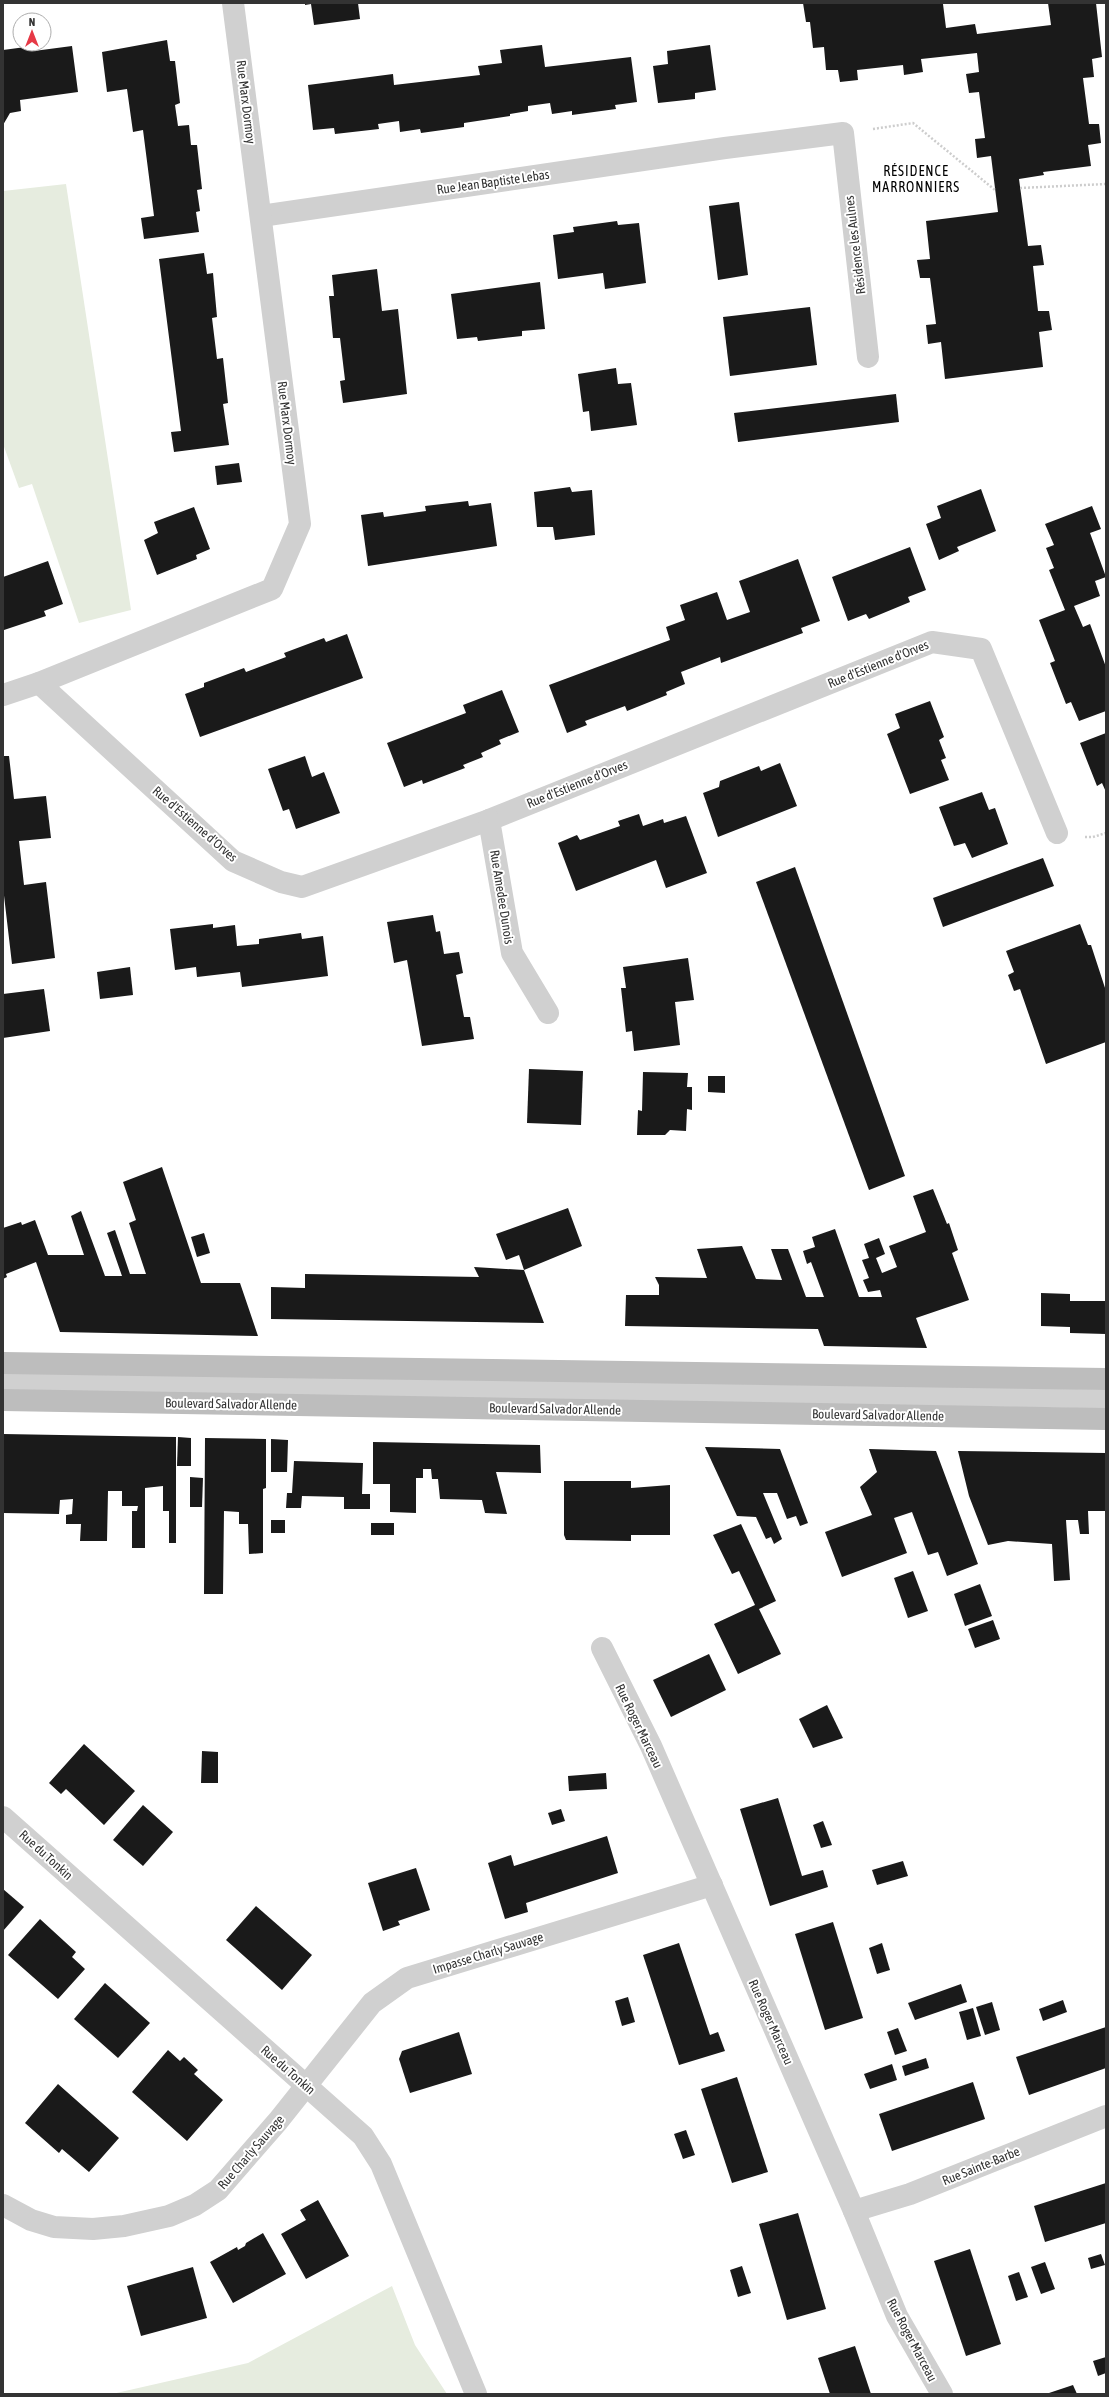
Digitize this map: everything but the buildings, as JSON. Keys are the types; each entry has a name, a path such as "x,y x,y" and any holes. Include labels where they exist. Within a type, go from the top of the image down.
{"main road":[{"path":"3,1363 1106,1379"},
{"name":"Boulevard Salvador Allende","path":"3,1400 1106,1419"}],"street":[{"name":"Rue Marx Dormoy","path":"3,695 39,683 272,589 300,524 233,3"},
{"name":"Rue Jean Baptiste Lebas","path":"261,216 725,148 842,133"},
{"name":"Résidence les Aulnes","path":"842,133 868,357"},
{"name":"Rue d'Estienne d'Orves","path":"39,683 233,861 281,882 302,887 489,820 932,642 981,649 1057,833"},
{"name":"Rue Amedee Dunois","path":"489,820 512,953 548,1013"},
{"name":"Rue Roger Marceau","path":"602,1648 651,1746 854,2212 896,2316 942,2394"},
{"name":"Rue du Tonkin","path":"3,1817 362,2136 381,2164 476,2394"},
{"name":"Impasse Charly Sauvage","path":"306,2086 372,2003 407,1978 712,1885"},
{"name":"Rue Charly Sauvage","path":"3,2205 31,2220 54,2227 93,2229 124,2226 169,2216 195,2206 218,2190 306,2086"},
{"name":"Rue Sainte-Barbe","path":"854,2212 910,2194 1106,2116"}],"lane":[{"path":"3,1381 1106,1399"}],"path":[{"path":"842,133 913,123 995,190"},
{"path":"1020,188 1106,184"}],"shaded area":[{"path":"66,184 131,610 79,623 32,484 19,488 3,444 3,191"},
{"path":"392,2286 415,2345 447,2394 112,2394 248,2363"}],"district":[{"name":"RÉSIDENCE MARRONNIERS","path":"916,180"}]}
